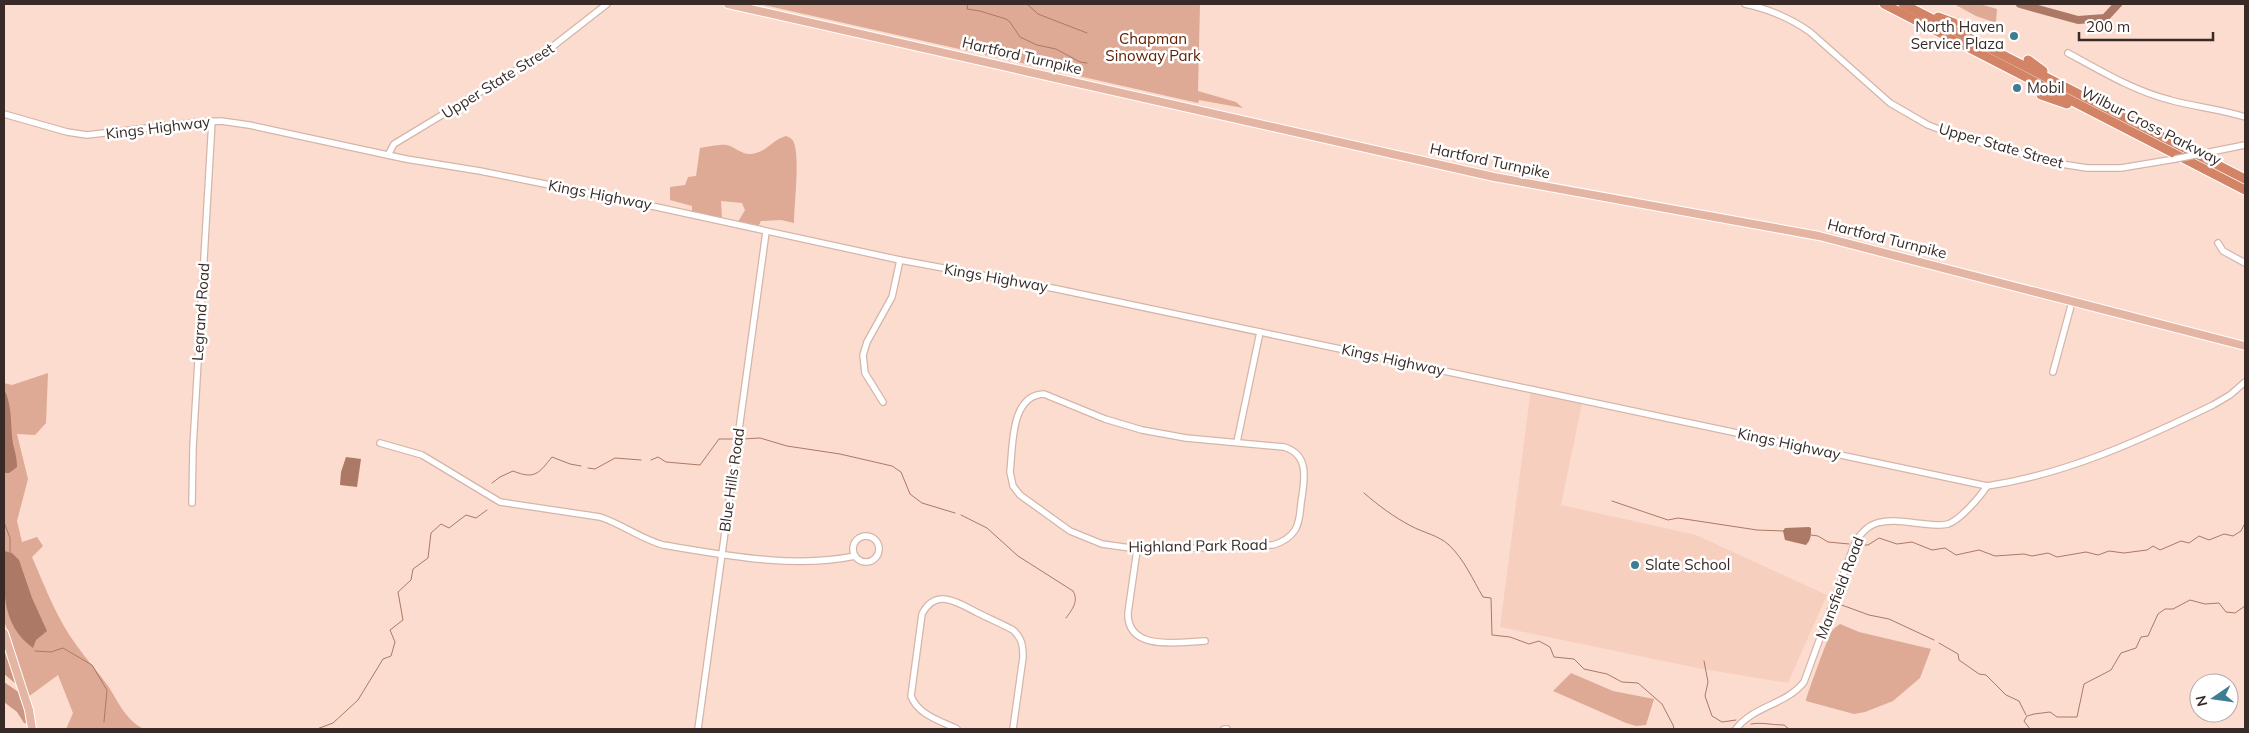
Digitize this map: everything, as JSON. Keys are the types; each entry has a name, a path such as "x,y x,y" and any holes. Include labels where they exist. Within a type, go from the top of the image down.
{"highway":[{"name":"Wilbur Cross Parkway","path":"1884,4 2245,190"},
{"name":"Wilbur Cross Parkway","path":"1906,6 2245,179"},
{"path":"1906,6 1954,23"},
{"path":"1920,24 1968,55"},
{"path":"2028,60 2072,91"},
{"path":"2041,95 2095,113"}],"main road":[{"name":"Hartford Turnpike","path":"728,4 1494,177 1819,236 2245,346"},
{"path":"4,633 29,710 32,729"}],"street":[{"name":"Upper State Street","path":"388,155 394,144 543,54 607,4"},
{"name":"Upper State Street","path":"1745,4 1761,8 1798,24 1810,32 1890,103 1920,121 1957,136 2055,163 2087,168 2121,168 2245,145"},
{"path":"2068,54 2150,94 2171,101 2225,110 2245,117"},
{"name":"Kings Highway","path":"4,114 67,132 87,135 212,121 249,125 388,155 607,196 900,260 1057,289 1987,486"},
{"name":"Legrand Road","path":"192,503 193,439 212,121"},
{"name":"Blue Hills Road","path":"698,729 766,232"},
{"path":"2218,243 2223,251 2245,263"},
{"path":"883,402 865,374 863,355 867,342 892,297 900,260"},
{"path":"2053,372 2072,302"},
{"path":"1237,442 1260,332"},
{"path":"1987,486 2042,474 2091,460 2213,405 2230,395 2245,382"},
{"name":"Highland Park Road","path":"1044,394 1105,419 1142,430 1171,436 1237,442 1284,447 1295,452 1305,467 1299,519 1293,534 1285,541 1273,545 1137,550 1106,545 1079,536 1016,491 1011,480 1010,472 1017,416 1023,403 1034,395 1044,394"},
{"path":"380,444 422,455 500,502 591,515 613,522 655,543 768,560 840,559 855,556 862,561 874,559 879,548 875,540 864,536 856,540 853,548 855,556"},
{"name":"Mansfield Road","path":"1736,729 1746,718 1788,696 1804,682 1853,548 1860,533 1865,528 1872,524 1886,522 1948,524 1960,516 1987,486"},
{"path":"1137,550 1128,617 1133,631 1139,637 1149,641 1205,641"},
{"path":"957,729 921,711 914,704 911,696 922,614 929,604 941,599 954,601 1013,630 1020,638 1023,657 1013,729"}],"shaded area":[{"name":"Slate School","path":"1531,388 1583,399 1561,505 1696,535 1827,595 1788,683 1697,668 1500,627"},
{"path":"4,389 10,409 17,464 17,467 9,473 4,473"},
{"path":"346,457 361,459 357,487 340,485 341,472"},
{"path":"1785,528 1811,528 1811,535 1806,545 1785,540 1783,531"},
{"path":"4,551 12,553 19,560 32,598 47,631 36,640 33,648 22,638 9,617 4,592"},
{"path":"4,649 17,682 16,684 4,674"},
{"path":"4,682 20,693 29,724 24,723 17,712 4,702"}],"green space":[{"name":"Chapman Sinoway Park","path":"760,4 1200,4 1198,91 1236,102 1243,108 1199,100 1198,103"},
{"path":"1954,4 1980,4 1997,9 1996,23 1976,16"},
{"path":"786,136 793,140 797,160 794,223 781,220 761,221 758,227 738,222 745,210 742,203 721,201 722,219 692,212 692,206 670,200 670,187 685,185 688,177 696,176 700,148 727,145 744,153 751,154 764,150"},
{"path":"48,373 46,423 35,435 17,434 28,479 17,521 22,542 37,537 43,546 32,557 63,625 108,686 127,716 144,729 66,729 73,713 58,675 28,697 4,620 4,383 12,385"},
{"path":"1840,624 1859,632 1931,649 1920,678 1893,701 1865,712 1854,714 1806,701 1831,632"},
{"path":"1571,673 1613,691 1654,699 1646,725 1636,726 1626,723 1553,691"}],"waterway":[{"path":"968,4 967,9 1006,19 1020,37 1037,45 1056,49 1080,62 1087,63"},
{"path":"1027,4 1038,14 1087,33"},
{"path":"2020,4 2078,20 2105,18 2118,4"},
{"path":"742,439 760,438 787,446 840,454 892,466 901,472 910,494 922,503 955,513"},
{"path":"651,460 658,457 666,462 700,465 719,439 733,439"},
{"path":"492,483 513,471 532,475 540,471 552,457 581,466"},
{"path":"588,468 595,469 615,458 641,460"},
{"path":"1364,493 1399,519 1449,545 1464,563 1483,597 1491,598 1492,635 1510,637 1529,644 1539,641 1550,647 1554,657 1574,659 1584,669 1607,674 1622,682 1638,683 1662,704 1674,729"},
{"path":"1612,501 1668,520 1678,518 1757,530 1784,531"},
{"path":"317,729 333,723 358,700 383,659 391,656 395,642 390,630 403,620 398,592 411,580 413,569 428,558 431,533 441,524 449,528 466,515 476,518 487,510"},
{"path":"961,515 987,528 1018,556 1073,591 1075,602 1066,618"},
{"path":"4,522 10,538 10,552"},
{"path":"1860,545 1868,545 1879,538 1897,544 1912,542 1932,550 1945,548 1956,555 1979,550 1995,556 2024,554 2032,556 2048,553 2057,557 2086,552 2098,555 2109,551 2124,553 2147,550 2153,546 2160,550 2181,541 2189,543 2199,536 2209,540 2224,534 2233,536 2241,531 2245,523"},
{"path":"1811,535 1818,536 1828,542 1849,544"},
{"path":"2030,729 2024,721 2027,716 2034,714 2050,712 2057,717 2077,717 2084,684 2111,670 2121,653 2136,648 2141,637 2148,636 2158,614 2165,609 2173,609 2190,600 2205,604 2219,603 2226,612 2235,613 2245,606"},
{"path":"1839,604 1869,615 1889,619 1934,640"},
{"path":"1939,643 1958,654 1959,660 1979,674 1986,675 2006,695 2019,701 2026,715"},
{"path":"35,651 51,652 63,648 92,665 107,690 104,722"},
{"path":"1704,661 1708,682 1705,696 1712,716 1722,722 1736,720"},
{"path":"1751,724 1784,725 1789,729"}],"place":[{"name":"North Haven Service Plaza","path":"2014,36"},
{"name":"Mobil","path":"2017,88"},
{"name":"Slate School","path":"1635,565"}]}
